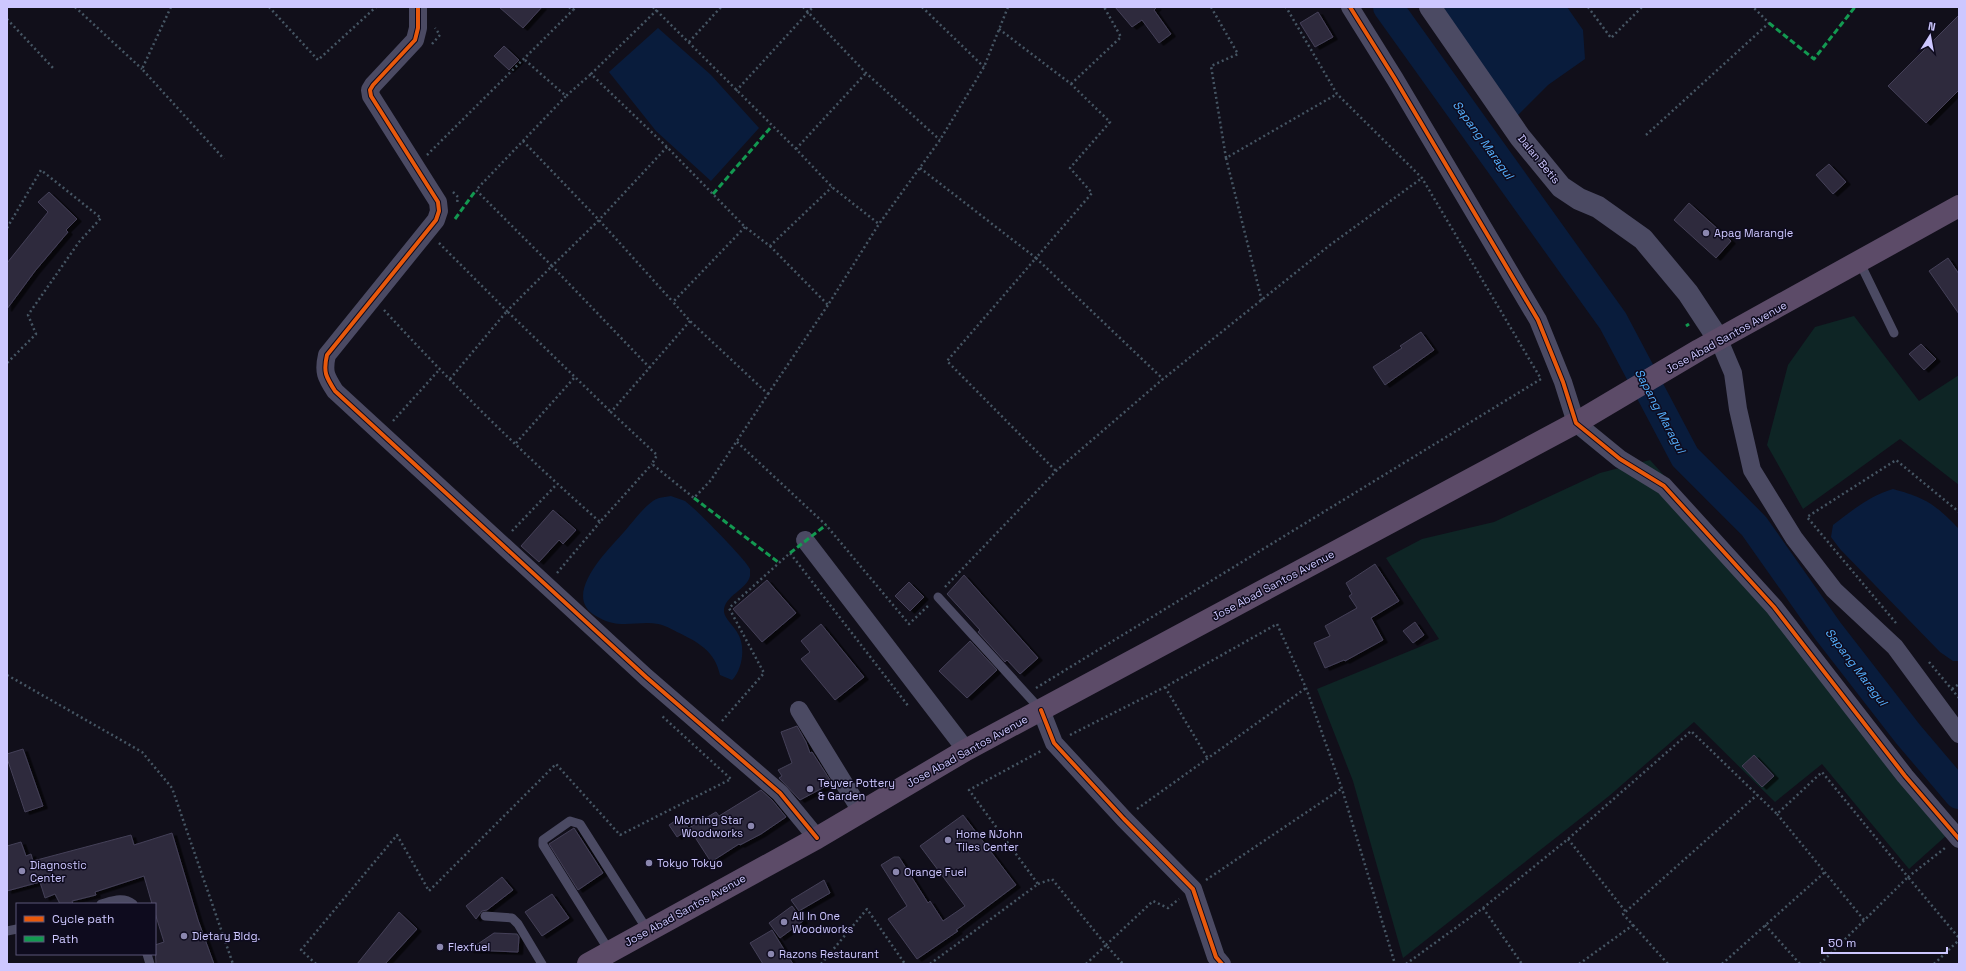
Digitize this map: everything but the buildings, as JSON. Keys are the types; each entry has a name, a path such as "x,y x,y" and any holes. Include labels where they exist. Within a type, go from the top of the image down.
{"highway":[{"name":"Jose Abad Santos Avenue","path":"588,964 817,838 966,750 1579,422 1699,350 1860,263 1959,206"}],"street":[{"path":"418,7 418,28 415,40 370,90 371,96 438,202 438,216 326,355 324,367 327,378 335,391 634,667 780,793 817,838"},
{"path":"1350,7 1396,79 1538,320 1579,422 1620,459 1664,486 1774,607 1955,841"},
{"name":"Dalan Betis","path":"1430,7 1520,137 1561,187 1579,199 1598,207 1643,239 1688,293 1719,340"},
{"path":"1719,340 1733,373 1738,409 1752,470 1794,538 1834,590 1895,647 1959,734"},
{"path":"805,540 966,750"},
{"path":"799,710 861,811"},
{"path":"1041,710 1054,743 1124,819 1193,889 1216,956 1222,964"}],"lane":[{"path":"1860,263 1894,333"},
{"path":"938,597 1041,710"},
{"path":"610,952 543,845 543,840 546,836 570,821 580,824 648,931"},
{"path":"105,903 119,899 131,903"},
{"path":"485,916 512,918 518,924 542,964"}],"path":[{"path":"75,7 142,69 224,159"},
{"path":"142,69 171,7"},
{"path":"269,7 318,60 376,7"},
{"path":"569,7 573,10"},
{"path":"426,156 525,60 576,7"},
{"path":"653,7 796,149 832,187 879,224"},
{"path":"689,42 721,7"},
{"path":"803,7 866,73 940,140"},
{"path":"736,91 813,7"},
{"path":"922,7 984,67"},
{"path":"652,464 694,498 711,480 828,304 879,224 940,140 984,67 1008,7"},
{"path":"1070,84 1121,37 1104,7"},
{"path":"1211,7 1238,54 1211,66 1226,158 1262,301"},
{"path":"1027,694 1541,379 1422,178 1337,94 1286,7"},
{"path":"1588,7 1611,38 1642,7"},
{"path":"1646,135 1770,23 1753,7"},
{"path":"650,368 552,266 476,190 566,96 657,10"},
{"path":"418,28 428,18 440,35 430,46"},
{"path":"7,19 54,69"},
{"path":"999,29 1070,84 1110,122 1070,168 1092,193 947,362 1056,471"},
{"path":"525,60 566,96"},
{"path":"796,149 866,73"},
{"path":"591,74 667,147 745,227 770,246 828,304"},
{"path":"1226,158 1337,94"},
{"path":"523,141 599,220 690,321 768,394"},
{"path":"450,379 507,311 599,220 667,147"},
{"path":"920,168 1036,258 1163,379"},
{"path":"7,228 41,170 101,218 79,242 28,315 36,334 7,363"},
{"path":"737,442 826,525 909,624 938,597 1056,471 1163,379 1330,245 1422,178"},
{"path":"447,187 458,197 457,204"},
{"path":"770,246 832,187"},
{"path":"673,302 745,227"},
{"path":"434,239 574,378 657,456 652,464 600,522 553,578"},
{"path":"380,305 440,370 557,484 600,522"},
{"path":"611,412 690,321"},
{"path":"392,423 440,370"},
{"path":"516,443 574,378"},
{"path":"1897,624 1807,517 1896,460 1959,512"},
{"path":"507,535 557,484"},
{"path":"717,727 764,673 729,608 790,553 913,712"},
{"path":"1927,660 1959,698"},
{"path":"7,675 142,752 172,788 233,964"},
{"path":"1952,689 1959,684"},
{"path":"1165,687 1208,759"},
{"path":"1124,819 1306,688 1342,789 1395,964"},
{"path":"316,964 301,950 397,835 429,891 556,764 620,835 731,779 660,714"},
{"path":"1406,964 1483,908 1568,839 1691,731 1776,814 1864,920"},
{"path":"1776,814 1822,772 1959,939 1934,964"},
{"path":"1086,964 1153,900 1168,908 1193,889 1342,789"},
{"path":"1668,964 1623,914 1757,795"},
{"path":"1568,839 1626,912"},
{"path":"1820,964 1908,877 1955,841"},
{"path":"1722,964 1825,872"},
{"path":"1038,884 1052,879 1123,964"},
{"path":"1483,908 1522,964"},
{"path":"821,964 867,909 905,964"},
{"path":"1579,964 1632,924"},
{"path":"1765,925 1800,964"}],"green space":[{"path":"1854,316 1919,401 1959,375 1959,485 1900,439 1803,509 1767,445 1788,365 1815,327"},
{"path":"1650,460 1697,512 1948,834 1909,869 1822,764 1775,802 1694,722 1609,796 1403,958 1353,781 1317,689 1439,639 1386,558 1422,539 1494,522 1600,473"}],"water":[{"path":"1432,7 1567,7 1583,30 1585,59 1548,85 1513,120"},
{"path":"658,28 711,75 759,128 711,181 656,131 609,72"},
{"path":"1893,489 1929,503 1943,513 1959,529 1959,661 1953,661 1940,652 1840,549 1831,537 1833,525 1869,499"},
{"path":"671,496 685,501 691,506 731,546 750,569 748,581 727,602 724,612 727,620 735,629 742,643 741,663 739,670 732,680 720,675 718,667 710,653 699,644 670,628 652,623 622,624 609,622 596,616 586,607 583,597 585,585 591,573 608,549 650,503 659,498"}],"waterway":[{"name":"Sapang Maragul","path":"1388,7 1613,321 1685,457 1754,526 1828,631 1908,734 1959,794"}],"marked path":[{"path":"1769,23 1814,59 1855,7"},
{"path":"713,194 772,126"},
{"path":"455,219 476,190"},
{"path":"694,498 778,562"},
{"path":"790,553 826,525"}],"cycle path":[{"path":"418,7 418,28 415,40 370,90 371,96 438,202 439,211 436,220 327,355 325,366 327,378 335,391 646,677 780,793 817,838"},
{"path":"1350,7 1395,79 1538,320 1563,382 1576,423 1620,459 1664,486 1774,607 1905,776 1959,839"},
{"path":"1041,710 1054,743 1124,819 1193,889 1216,957 1222,964"}],"place":[{"name":"Apag Marangle","path":"1706,233"},
{"name":"Teyver Pottery & Garden","path":"810,789"},
{"name":"Morning Star Woodworks","path":"751,826"},
{"name":"Home NJohn Tiles Center","path":"948,840"},
{"name":"Tokyo Tokyo","path":"649,863"},
{"name":"Diagnostic Center","path":"22,871"},
{"name":"Orange Fuel","path":"896,872"},
{"name":"All In One Woodworks","path":"784,922"},
{"name":"Dietary Bldg.","path":"184,936"},
{"name":"Flexfuel","path":"440,947"},
{"name":"Razons Restaurant","path":"771,954"}]}
